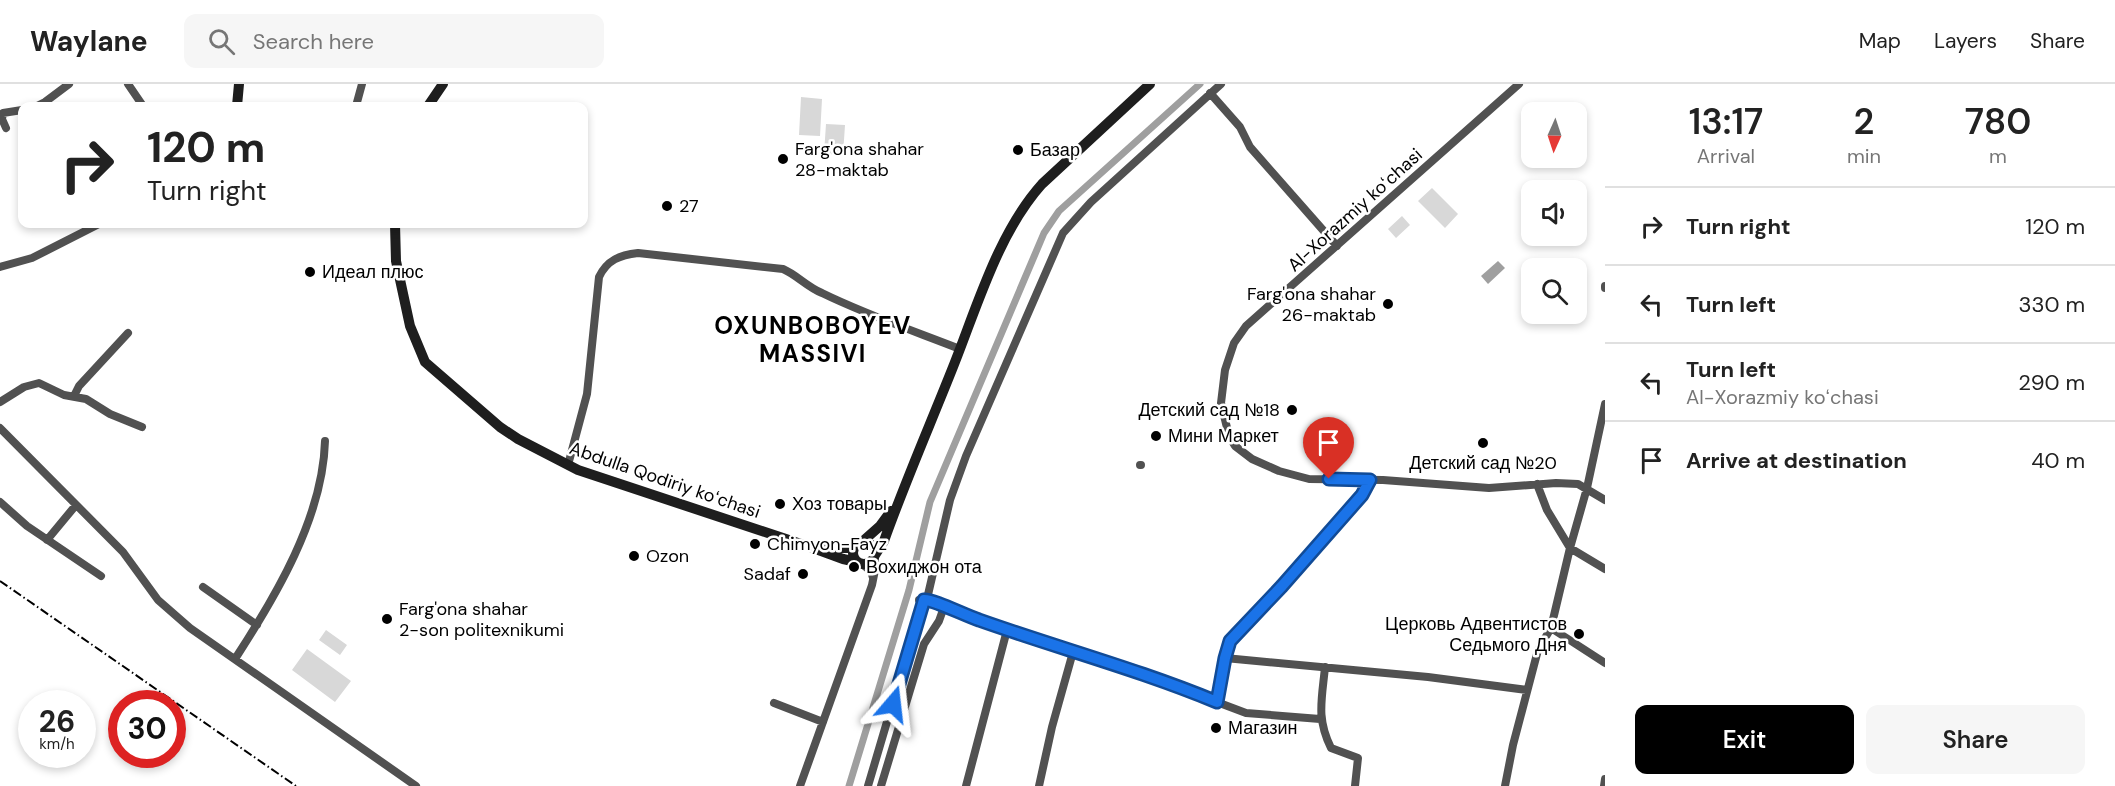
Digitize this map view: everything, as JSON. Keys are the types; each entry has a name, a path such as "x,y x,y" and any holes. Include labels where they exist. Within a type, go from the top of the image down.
{"street":[{"path":"45,102 69,84"},
{"path":"126,84 140,102"},
{"path":"237,102 239,84"},
{"path":"357,102 362,84"},
{"path":"431,102 442,84"},
{"path":"859,563 869,563 884,541 1002,248 1026,202 1042,184 1150,84"},
{"path":"868,786 950,500 966,456 1063,233 1091,202 1221,84"},
{"name":"Al-Xorazmiy koʻchasi","path":"1519,84 1239,335 1228,360 1222,386 1223,415 1229,436 1235,446 1262,464 1301,478 1489,488 1537,484 1578,484 1587,488"},
{"path":"1210,93 1240,127 1250,147 1337,246"},
{"path":"6,128 2,119 3,113 18,110"},
{"path":"0,267 32,258 91,228"},
{"name":"Abdulla Qodiriy koʻchasi","path":"395,228 396,261 410,327 425,362 500,427 518,439 578,470 815,548 847,561 859,563"},
{"path":"568,465 587,394 599,277 606,265 623,255 638,253 783,269 789,271 808,287 847,305 960,350"},
{"path":"74,396 79,386 128,333"},
{"path":"0,402 34,383 43,384 64,395 86,399 110,414 142,427"},
{"path":"1505,786 1512,745 1538,650 1551,628 1587,488 1605,404"},
{"path":"0,428 123,552 158,600 190,627 416,786"},
{"path":"235,659 283,580 302,534 320,486 325,441"},
{"path":"1217,702 1230,641 1362,495 1370,480"},
{"path":"1537,484 1548,510 1570,548 1605,569"},
{"path":"1587,488 1605,501"},
{"path":"0,502 27,526 101,576"},
{"path":"874,579 871,572 853,555 858,545 879,526 897,504"},
{"path":"47,540 76,505"},
{"path":"800,786 874,579 876,565 872,545 858,545"},
{"name":"Abdulla Qodiriy koʻchasi","path":"815,548 858,545"},
{"path":"203,587 257,625"},
{"path":"923,600 935,600 944,607 1007,630 1124,667 1246,713 1320,719"},
{"path":"892,786 881,785 924,644 939,621 944,607"},
{"path":"1551,628 1605,663"},
{"path":"966,786 1007,630"},
{"path":"1039,786 1052,727 1073,652"},
{"path":"1225,658 1428,677 1527,690"},
{"path":"1325,667 1320,719 1331,748 1358,758 1355,786"},
{"path":"774,703 823,722"},
{"path":"1604,786 1605,779"}],"shaded area":[{"path":"801,97 822,99 820,136 799,135"},
{"path":"826,124 845,125 843,155 824,154"},
{"path":"1432,188 1458,214 1445,228 1418,201"},
{"path":"1402,216 1410,225 1396,238 1388,229"},
{"path":"1498,261 1505,268 1488,284 1481,276"},
{"path":"326,630 347,645 340,655 319,640"},
{"path":"307,649 351,681 335,702 292,670"}],"waterway":[{"path":"849,786 909,590 930,502 1044,233 1059,211 1200,84"}],"railway":[{"path":"0,581 296,786"}],"place":[{"name":"Базар","path":"1018,150"},
{"name":"Farg'ona shahar 28-maktab","path":"783,159"},
{"name":"27","path":"667,206"},
{"name":"Идеал плюс","path":"310,272"},
{"name":"Farg'ona shahar 26-maktab","path":"1388,304"},
{"name":"Детский сад №18","path":"1292,410"},
{"name":"Мини Маркет","path":"1156,436"},
{"name":"Детский сад №20","path":"1483,443"},
{"name":"Хоз товары","path":"780,504"},
{"name":"Chimyon-Fayz","path":"755,544"},
{"name":"Ozon","path":"634,556"},
{"name":"Вохиджон ота","path":"854,567"},
{"name":"Sadaf","path":"803,574"},
{"name":"Farg'ona shahar 2-son politexnikumi","path":"387,619"},
{"name":"Церковь Адвентистов Седьмого Дня","path":"1579,634"},
{"name":"Магазин","path":"1216,728"}],"district":[{"name":"OXUNBOBOYEV MASSIVI","path":"813,339"}],"route":[{"path":"893,704 924,600 927,599 935,600 944,607 971,617 1124,667 1217,702 1230,641 1362,495 1370,480 1329,479"}]}
